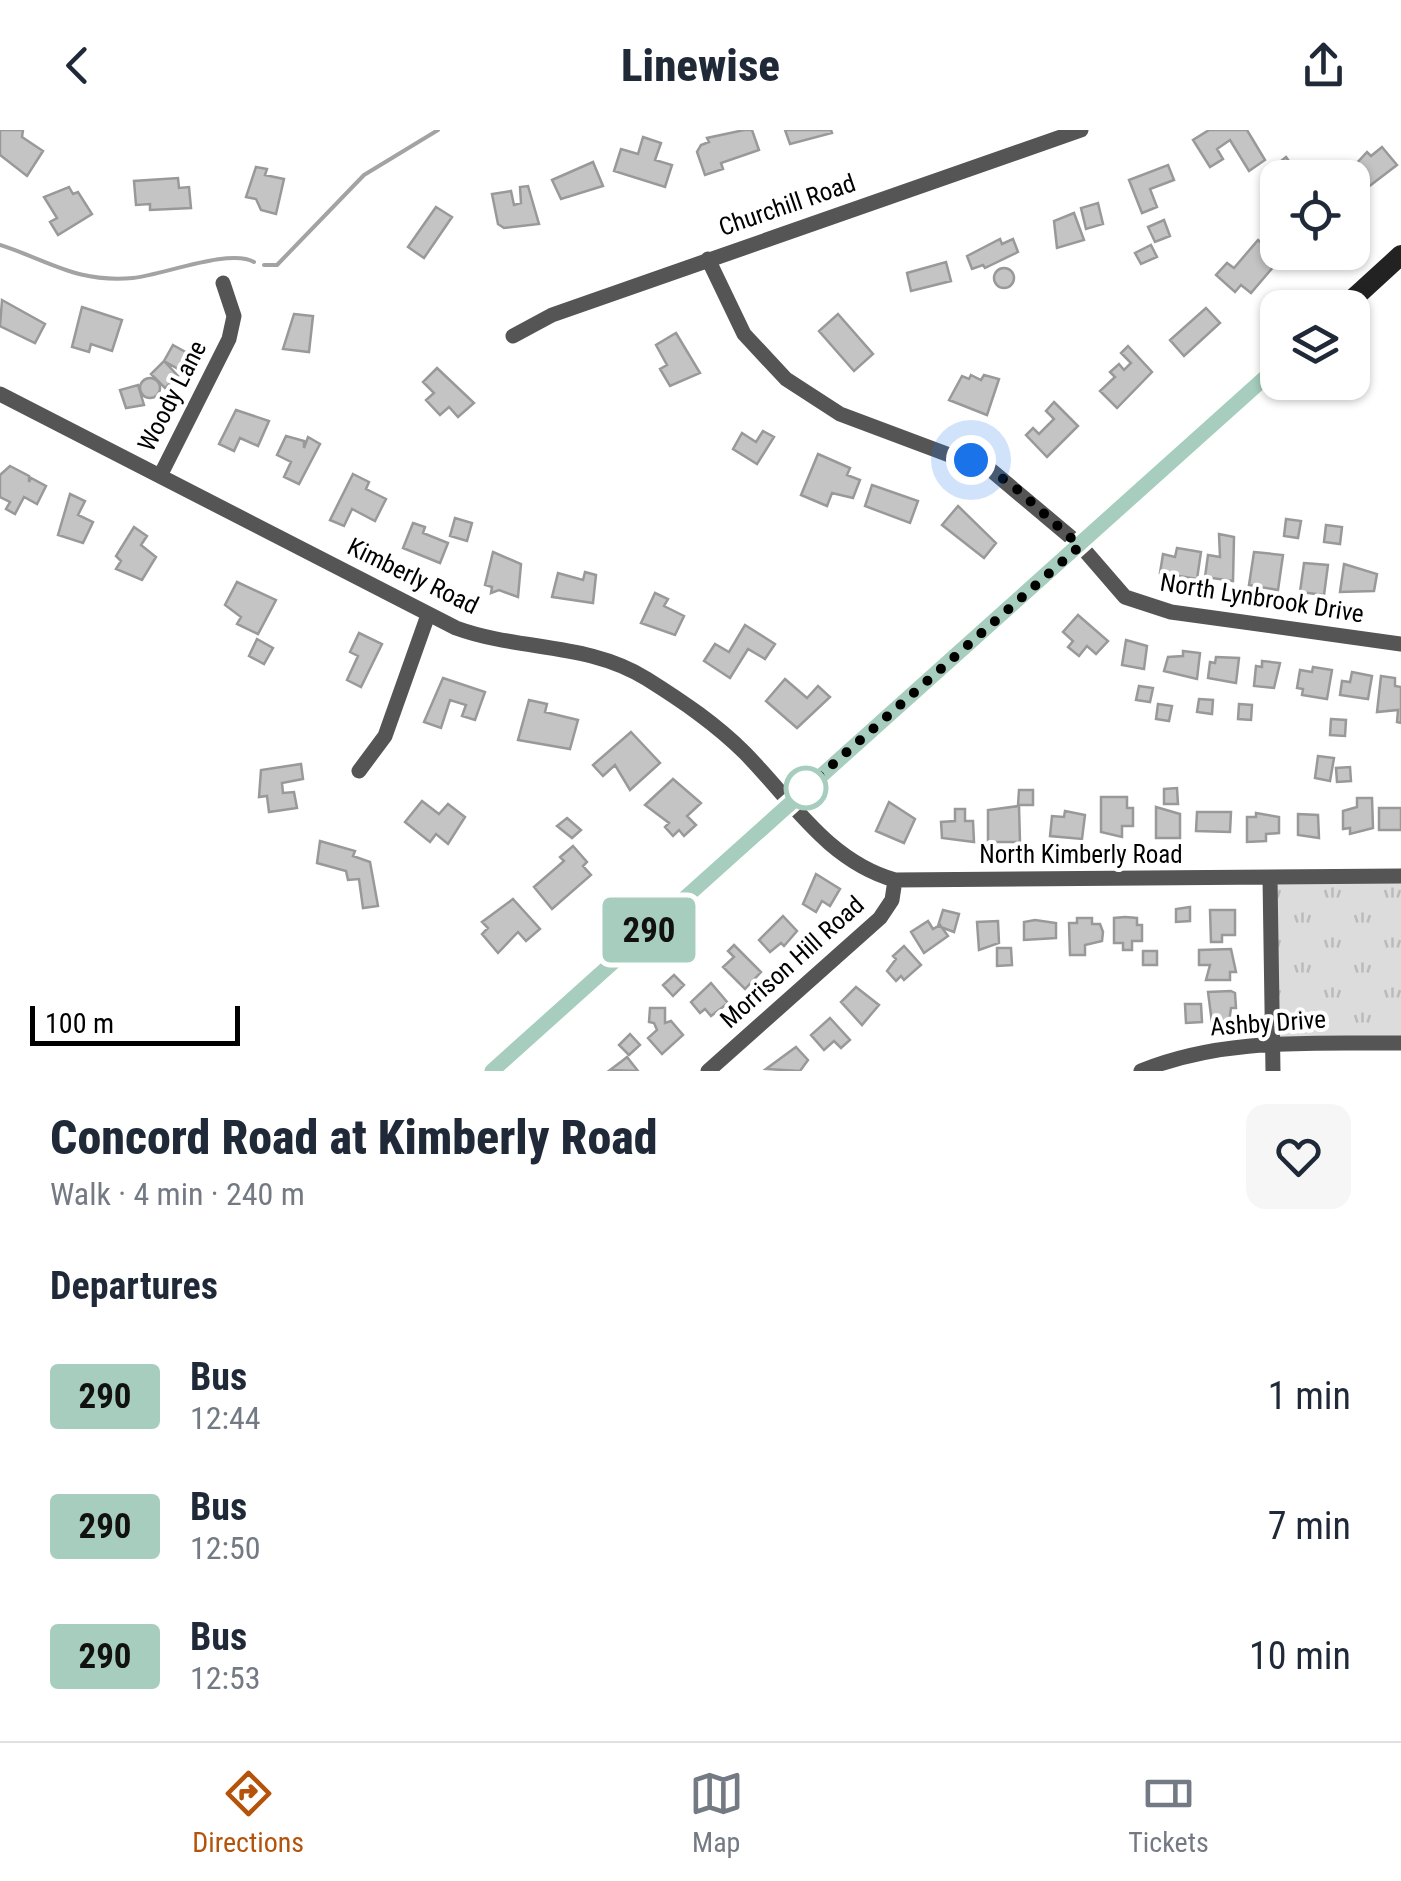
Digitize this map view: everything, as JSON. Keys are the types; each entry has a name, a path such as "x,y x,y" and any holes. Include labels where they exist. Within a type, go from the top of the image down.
{"main road":[{"path":"1362,290 1401,254"},
{"path":"492,1071 1260,382"}],"street":[{"name":"Churchill Road","path":"513,336 552,315 1081,130"},
{"name":"North Lynbrook Drive","path":"708,259 744,334 786,380 840,414 992,471 1080,546 1111,585 1149,607 1401,644"},
{"name":"Woody Lane","path":"161,474 229,339 234,316 223,282"},
{"name":"Kimberly Road","path":"0,394 428,615 504,641 584,652 644,677 723,733 790,803"},
{"path":"359,771 385,736 428,615"},
{"name":"North Kimberly Road","path":"790,803 852,863 895,880 1401,876"},
{"path":"1270,878 1273,1071"},
{"name":"Morrison Hill Road","path":"708,1071 880,918 892,900 895,880"},
{"name":"Ashby Drive","path":"1142,1071 1193,1054 1272,1044 1401,1043"}],"green space":[{"path":"1401,878 1401,1040 1274,1043 1273,880"}],"building":[{"path":"0,130 23,130 22,137 43,151 27,176 0,155"},
{"path":"752,130 759,150 721,163 723,169 705,175 697,152 709,142 707,138"},
{"path":"785,130 831,130 832,133 790,144"},
{"path":"1209,130 1247,130 1265,160 1249,171 1230,140 1217,149 1223,159 1210,167 1193,140"},
{"path":"643,137 661,143 655,160 672,165 665,187 614,171 621,149 638,154"},
{"path":"1382,147 1397,165 1370,186 1370,160 1360,160 1367,152 1371,156"},
{"path":"593,162 603,186 561,199 552,180"},
{"path":"1168,165 1174,180 1150,189 1157,207 1142,213 1129,180"},
{"path":"256,167 267,169 265,175 284,179 276,214 261,210 256,199 246,197"},
{"path":"178,178 179,188 189,187 191,208 150,210 150,204 136,205 134,181"},
{"path":"528,186 539,224 504,228 498,224 492,194 511,191 514,205 521,203 520,187"},
{"path":"69,187 73,194 78,192 92,214 58,235 50,222 57,218 44,197"},
{"path":"1098,203 1103,224 1086,229 1081,208"},
{"path":"436,207 452,217 424,258 408,247"},
{"path":"1074,213 1084,240 1057,248 1054,221"},
{"path":"1164,220 1170,236 1155,242 1148,227"},
{"path":"1000,239 1002,244 1013,239 1018,252 985,268 983,265 972,269 967,256"},
{"path":"1260,242 1260,270 1271,270 1251,293 1241,285 1235,292 1216,275 1227,263 1234,268"},
{"path":"1151,245 1157,257 1141,264 1135,253"},
{"path":"946,262 951,281 911,291 907,273"},
{"path":"1004,268 1014,278 1004,288 994,278"},
{"path":"2,300 45,324 35,343 0,326"},
{"path":"82,307 122,320 112,351 91,344 89,352 72,347"},
{"path":"1206,308 1220,323 1184,356 1170,340"},
{"path":"294,314 313,316 309,352 283,349"},
{"path":"838,314 873,354 854,371 819,331"},
{"path":"676,333 700,373 670,386 660,369 667,365 656,345"},
{"path":"173,345 189,354 180,370 164,361"},
{"path":"1128,346 1152,372 1117,408 1100,391 1115,377 1110,372 1119,364 1124,370 1131,363 1121,353"},
{"path":"164,361 178,376 165,388 151,374"},
{"path":"437,368 474,403 458,417 449,407 440,415 426,400 434,393 423,382"},
{"path":"971,375 981,380 984,375 999,379 987,415 949,400 962,376 969,379"},
{"path":"146,378 154,378 160,388 154,398 146,398 140,392 140,384"},
{"path":"138,385 144,405 126,408 120,390"},
{"path":"1054,402 1078,426 1047,457 1026,435 1033,428 1039,434 1054,419 1046,411"},
{"path":"236,410 269,421 258,446 240,438 234,451 219,444"},
{"path":"763,431 774,437 757,464 733,449 742,433 756,442"},
{"path":"286,436 304,441 304,448 308,437 320,444 299,484 284,477 291,462 277,455"},
{"path":"818,454 850,468 847,475 860,480 853,498 832,493 827,506 801,495"},
{"path":"10,466 29,476 29,482 31,478 46,486 37,504 24,497 15,514 6,509 10,502 0,497 0,475"},
{"path":"353,474 369,482 366,489 386,499 375,521 352,509 344,526 330,520"},
{"path":"872,485 918,501 910,523 865,506"},
{"path":"70,494 85,501 78,515 93,522 83,543 58,535"},
{"path":"958,506 996,543 984,558 942,525"},
{"path":"455,518 472,523 467,541 450,536"},
{"path":"1286,519 1301,521 1298,538 1284,536"},
{"path":"413,523 425,527 423,533 448,543 440,563 403,548"},
{"path":"1326,525 1342,527 1340,544 1324,542"},
{"path":"134,527 147,536 141,545 156,557 142,580 116,569 121,561 116,556"},
{"path":"1219,534 1234,537 1233,581 1205,577 1208,555 1220,557"},
{"path":"1177,548 1201,552 1197,579 1160,573 1163,554 1175,557"},
{"path":"493,552 521,564 518,597 499,590 491,593 492,587 485,585"},
{"path":"1254,552 1283,555 1278,590 1249,585"},
{"path":"1304,563 1328,565 1324,595 1300,592"},
{"path":"1344,564 1377,574 1374,591 1340,592"},
{"path":"585,572 596,575 593,603 552,597 558,573 583,580"},
{"path":"237,582 276,600 258,634 237,624 241,617 225,605"},
{"path":"655,593 668,599 664,606 684,616 675,635 641,623"},
{"path":"1078,615 1108,641 1096,654 1087,646 1079,656 1068,647 1073,641 1063,632"},
{"path":"745,625 775,644 765,659 748,649 730,678 704,661 715,644 729,652"},
{"path":"359,633 382,644 361,687 347,680 358,656 350,652"},
{"path":"257,639 273,648 264,664 249,656"},
{"path":"1126,640 1147,646 1144,669 1122,665"},
{"path":"1183,651 1200,653 1197,679 1164,671 1168,657 1183,656"},
{"path":"1216,657 1239,658 1236,683 1208,678 1210,662 1215,663"},
{"path":"1262,661 1280,663 1274,688 1254,686 1256,666 1262,667"},
{"path":"1313,667 1332,670 1327,699 1302,695 1303,689 1297,688 1300,670 1312,672"},
{"path":"1352,672 1372,676 1368,699 1340,695 1342,681 1350,682"},
{"path":"1381,676 1395,678 1395,686 1401,687 1401,723 1397,722 1398,710 1377,712"},
{"path":"443,678 485,692 475,720 462,716 466,705 450,700 441,728 424,722"},
{"path":"785,679 807,698 818,686 830,697 797,728 766,701"},
{"path":"1139,686 1153,688 1150,702 1136,700"},
{"path":"1199,699 1213,700 1212,714 1197,712"},
{"path":"529,700 547,704 545,712 578,720 570,749 518,740"},
{"path":"1158,704 1172,706 1169,721 1156,719"},
{"path":"1239,704 1252,705 1251,720 1238,719"},
{"path":"1331,719 1346,720 1345,736 1330,735"},
{"path":"631,732 660,763 630,790 615,765 603,776 593,765"},
{"path":"1318,756 1334,758 1330,781 1315,778"},
{"path":"301,764 303,779 282,783 283,793 294,792 297,808 269,812 267,796 259,797 261,770"},
{"path":"1350,767 1351,781 1337,782 1336,768"},
{"path":"673,779 701,803 687,816 696,825 684,836 679,830 673,836 665,827 669,823 645,805"},
{"path":"1177,788 1178,804 1164,804 1164,789"},
{"path":"1019,790 1033,790 1033,805 1018,805"},
{"path":"1101,797 1127,797 1127,808 1133,808 1133,826 1122,826 1122,837 1101,832"},
{"path":"1357,798 1372,798 1373,828 1350,834 1350,828 1343,829 1343,811 1357,807"},
{"path":"422,801 439,814 448,804 465,817 448,844 436,834 430,842 405,822"},
{"path":"889,802 915,819 904,843 876,831"},
{"path":"1019,806 1020,842 988,842 988,810"},
{"path":"1156,807 1180,814 1180,838 1156,838"},
{"path":"1379,808 1401,808 1401,830 1379,830"},
{"path":"955,809 965,809 965,821 973,821 974,842 942,838 941,822 955,821"},
{"path":"1065,811 1085,815 1082,839 1050,836 1052,816 1064,817"},
{"path":"1197,812 1231,812 1230,832 1196,831"},
{"path":"1256,813 1279,817 1279,833 1266,834 1266,841 1247,842 1247,817 1256,817"},
{"path":"1298,814 1318,815 1319,838 1298,835"},
{"path":"567,818 581,830 572,838 557,826"},
{"path":"320,841 355,851 353,856 370,862 378,906 363,908 359,879 348,880 346,871 317,863"},
{"path":"573,846 587,862 583,866 591,875 552,909 534,887 564,861 560,857"},
{"path":"816,874 840,889 830,906 822,901 816,912 803,904"},
{"path":"513,899 540,929 526,941 518,932 498,953 482,934 488,928 482,922"},
{"path":"1190,907 1190,921 1176,922 1176,909"},
{"path":"943,910 959,914 954,932 938,926"},
{"path":"1210,910 1235,910 1235,935 1222,935 1222,942 1211,942"},
{"path":"783,916 797,931 784,946 781,943 770,952 759,940"},
{"path":"1077,918 1092,918 1092,924 1100,924 1103,932 1102,941 1085,945 1085,955 1070,955 1069,923 1077,923"},
{"path":"1114,918 1137,918 1137,925 1142,925 1142,941 1132,941 1132,950 1123,950 1123,943 1114,943"},
{"path":"928,921 933,929 940,925 948,936 924,953 911,932"},
{"path":"998,921 999,943 979,950 977,922"},
{"path":"1024,922 1056,923 1056,938 1024,940"},
{"path":"734,945 761,972 745,989 723,967 734,957 728,951"},
{"path":"904,946 921,965 904,980 901,976 896,981 887,971 896,959 893,956"},
{"path":"997,948 1011,948 1012,965 997,966"},
{"path":"1231,949 1236,972 1230,972 1230,980 1206,980 1210,965 1199,965 1199,950"},
{"path":"1143,951 1157,951 1157,965 1143,965"},
{"path":"674,975 684,985 673,996 663,985"},
{"path":"711,983 728,1003 711,1016 705,1009 700,1013 691,1002"},
{"path":"856,987 879,1005 862,1025 841,1002"},
{"path":"1208,992 1235,993 1236,1008 1231,1008 1229,1022 1212,1023"},
{"path":"1185,1004 1201,1004 1202,1022 1186,1023"},
{"path":"650,1008 665,1008 665,1023 671,1021 683,1035 662,1054 648,1038 657,1030 649,1022"},
{"path":"830,1018 850,1040 841,1048 834,1041 824,1050 811,1035"},
{"path":"630,1034 640,1045 629,1055 619,1045"},
{"path":"796,1047 808,1060 800,1071 766,1069"},
{"path":"627,1057 638,1071 610,1070 622,1061"}],"waterway":[{"path":"264,265 277,265 364,175 438,130"},
{"path":"0,245 79,274 113,279 229,258 254,262"}],"bus line":[{"name":"290","path":"492,1071 1260,382"}],"route":[{"path":"806,788 1080,546 1010,483 971,460"}]}
